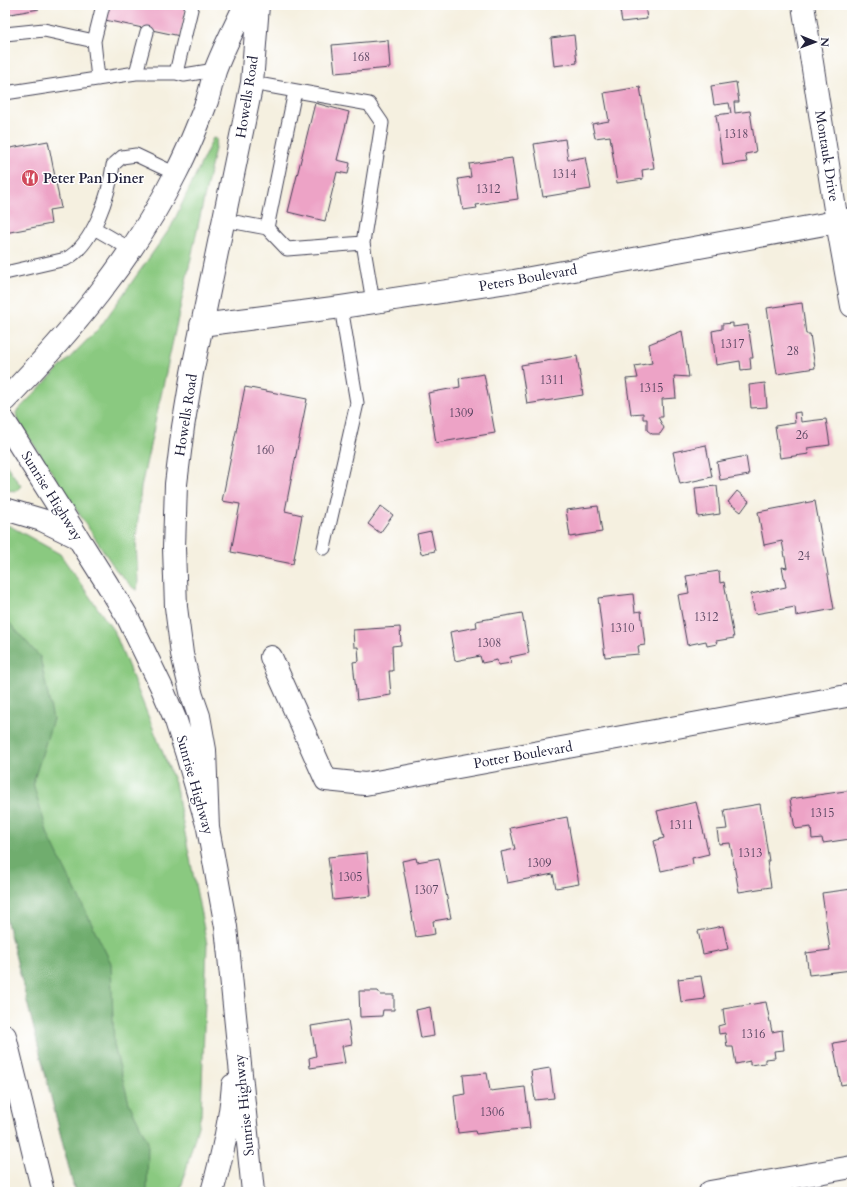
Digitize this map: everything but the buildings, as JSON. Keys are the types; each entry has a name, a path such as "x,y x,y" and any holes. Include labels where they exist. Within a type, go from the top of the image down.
{"main road":[{"name":"Howells Road","path":"5,400 74,326 132,250 176,174 192,139 206,101 215,70 245,5"},
{"name":"Howells Road","path":"208,828 205,750 199,716 192,696 182,654 176,607 175,515 179,455 187,399 252,83 258,5"},
{"name":"Montauk Drive","path":"803,5 845,220 852,306"},
{"name":"Peters Boulevard","path":"202,326 514,281 845,220"},
{"name":"Sunrise Highway","path":"5,422 126,616 161,686 176,721 208,828 226,927 253,1192"},
{"path":"5,509 42,520 78,538"},
{"name":"Potter Boulevard","path":"271,657 326,780 365,784 852,695"},
{"path":"5,1036 44,1192"},
{"path":"212,1192 223,1151 229,1120 237,1038"},
{"path":"710,1192 852,1167"}],"lane":[{"path":"98,79 94,41 103,5"},
{"path":"176,73 192,5"},
{"path":"5,34 44,30 94,41"},
{"path":"136,73 147,32"},
{"path":"5,93 136,73 176,73 184,75 215,70"},
{"path":"252,83 369,104 382,123 363,243 373,302"},
{"path":"267,228 295,91"},
{"path":"5,272 66,258 74,254 82,246 94,228 111,180 113,165 122,157 136,155 176,174"},
{"path":"224,220 267,228 287,249 363,243"},
{"path":"94,228 132,250"},
{"path":"324,548 357,402 340,307"}],"green space":[{"path":"213,138 217,139 141,487 136,541 137,590 133,588 116,570 17,419 16,412 100,327 171,227"},
{"path":"5,463 21,486 16,491 5,490"},
{"path":"5,525 10,526 60,554 115,633 175,783 207,944 201,1115 180,1192 75,1192 5,914"},
{"path":"5,618 40,657 53,719 33,783 48,835 111,963 114,1045 129,1103 148,1142 147,1192 75,1192 5,914"}],"place":[{"name":"Peter Pan Diner","path":"30,178"}]}
